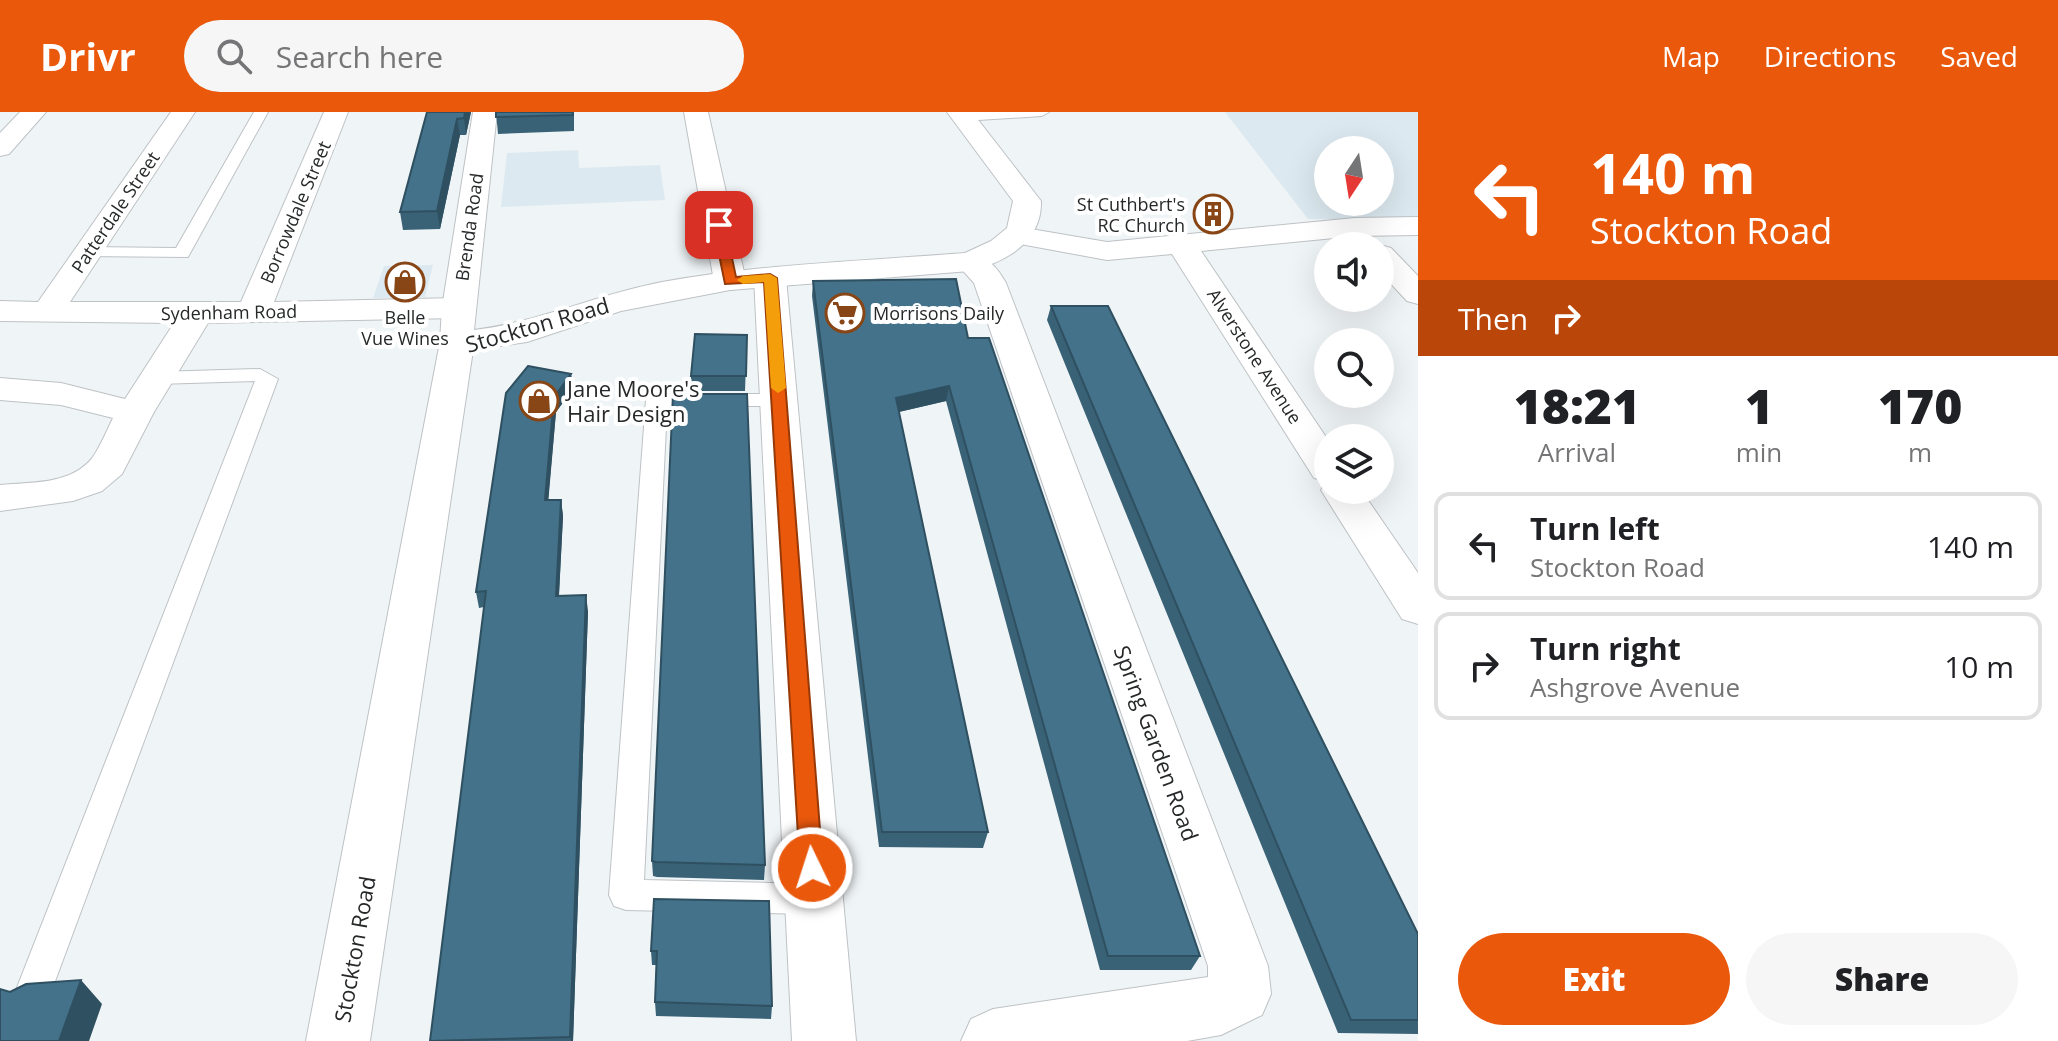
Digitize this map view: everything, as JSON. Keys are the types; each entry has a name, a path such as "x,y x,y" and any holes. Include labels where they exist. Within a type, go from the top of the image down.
{"street":[{"name":"Patterdale Street","path":"47,312 183,112"},
{"name":"Borrowdale Street","path":"253,312 336,112"},
{"name":"Brenda Road","path":"458,325 485,112"},
{"path":"696,112 750,280 779,400 824,1041"},
{"path":"961,115 1027,201 1029,212 1019,236 1107,251 1181,244 1314,238"},
{"path":"0,148 19,120"},
{"path":"1386,232 1418,226"},
{"name":"Stockton Road","path":"338,1041 458,325 515,335 612,303 750,280 970,262 1019,236"},
{"name":"Alverstone Avenue","path":"1181,244 1314,448"},
{"name":"Spring Garden Road","path":"970,262 984,272 990,283 1238,966 1240,994 1221,1005 993,1041"},
{"path":"1394,269 1418,294"},
{"name":"Sydenham Road","path":"0,311 253,312 458,325"},
{"path":"0,498 59,492 88,482 108,465 135,412 197,313"},
{"path":"0,389 61,394 135,412"},
{"path":"1350,504 1418,608"}],"lane":[{"path":"88,252 182,253 261,112"},
{"path":"961,115 1042,112"},
{"path":"32,995 267,379 260,375 157,378"},
{"path":"779,400 657,400 626,895 814,899"}],"shaded area":[{"path":"1225,112 1418,112 1418,219 1308,219"},
{"path":"578,150 579,168 660,165 665,200 501,207 507,153"},
{"name":"Belle Vue Wines","path":"433,265 425,297 373,298 384,266"}],"building":[{"path":"427,112 465,112 464,118 457,119 437,211 400,212"},
{"path":"496,112 573,112 573,115 496,117"},
{"path":"956,279 968,338 989,338 1200,956 1108,956 949,386 896,398 988,832 882,832 813,281"},
{"path":"1051,306 1108,306 1418,934 1418,1020 1351,1020"},
{"path":"695,334 747,335 746,376 691,376"},
{"path":"528,366 571,374 554,397 545,500 561,500 556,596 586,595 570,1037 430,1041 486,591 476,592 506,393"},
{"path":"673,394 747,394 765,865 652,861"},
{"path":"654,899 769,901 772,1006 655,1002 657,951 651,951"},
{"path":"81,980 59,1041 0,1041 0,989 10,992 26,984"}],"slow traffic":[{"path":"743,280 770,278 778,388"}],"place":[{"name":"St Cuthbert's RC Church","path":"1213,214"},
{"name":"Belle Vue Wines","path":"405,282"},
{"name":"Morrisons Daily","path":"845,313"},
{"name":"Jane Moore's Hair Design","path":"539,401"}],"route":[{"path":"719,225 730,281 770,278 812,868"}]}
